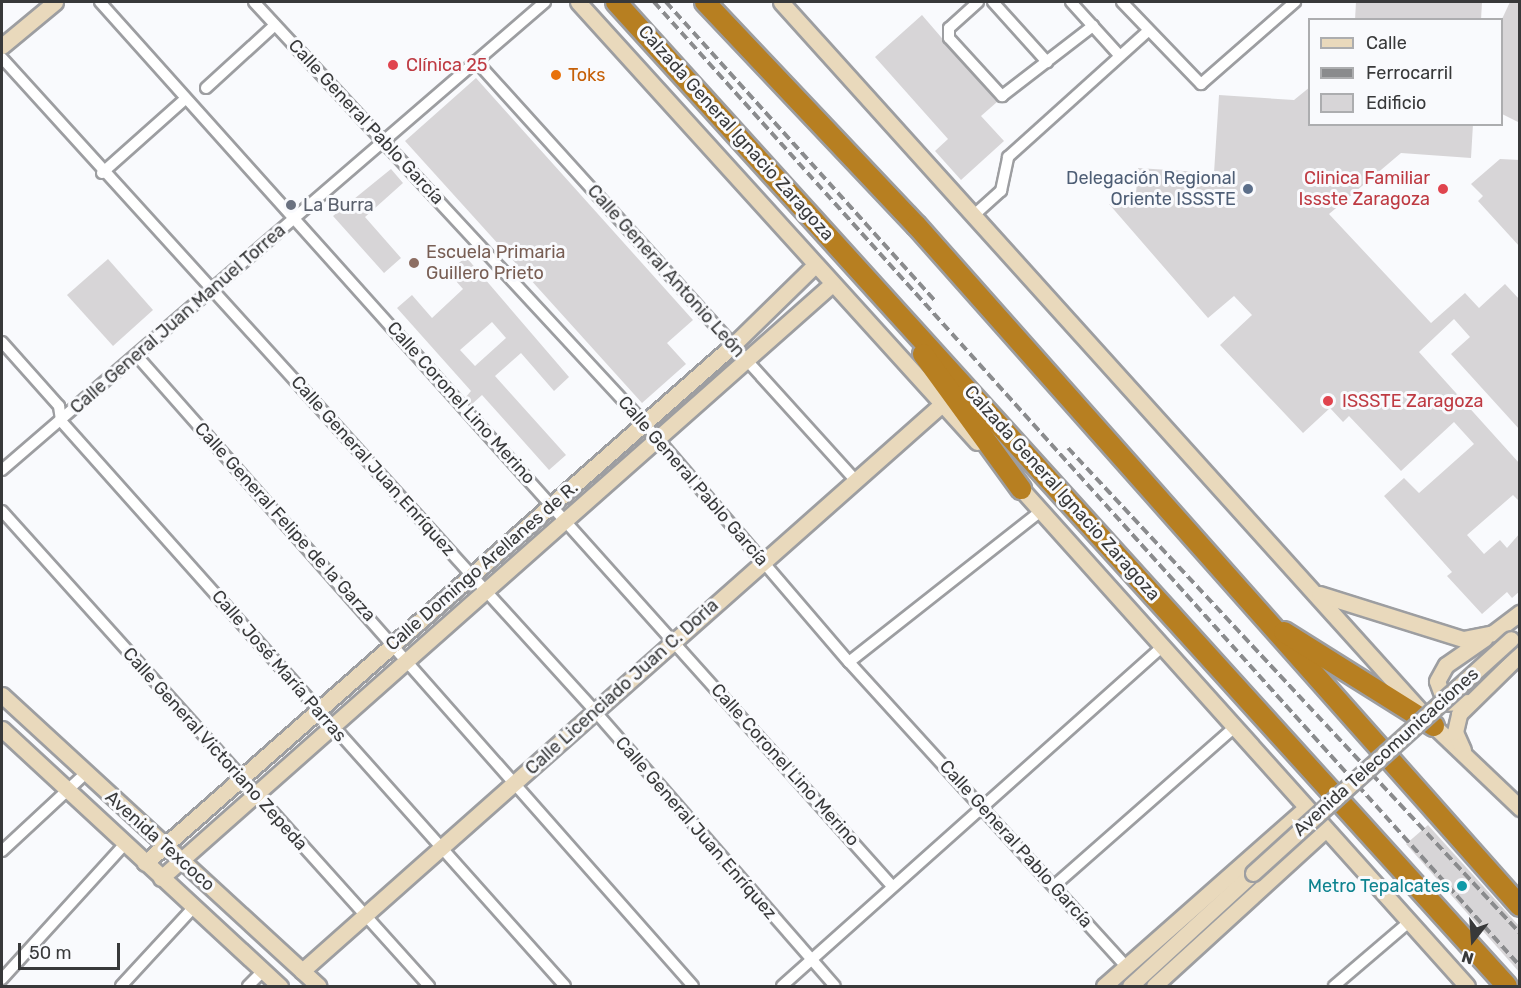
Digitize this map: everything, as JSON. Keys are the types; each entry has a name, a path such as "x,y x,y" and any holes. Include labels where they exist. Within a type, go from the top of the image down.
{"highway":[{"name":"Calzada General Ignacio Zaragoza","path":"616,2 1507,987"},
{"path":"705,2 924,234 1258,614 1520,906"},
{"path":"887,299 1021,489"},
{"path":"1258,614 1434,726"}],"street":[{"path":"2,46 55,2"},
{"name":"Calle Coronel Lino Merino","path":"100,2 185,99 295,216 892,886"},
{"name":"Calle General Pablo García","path":"254,2 383,138 644,423 849,662 1126,966"},
{"name":"Calle General Juan Manuel Torrea","path":"2,470 137,356 383,138 545,2"},
{"name":"Calzada General Ignacio Zaragoza","path":"578,2 832,284 1041,511 1467,987"},
{"path":"781,2 1434,726 1520,808"},
{"path":"978,2 948,33 997,94 1011,93 1093,27"},
{"path":"993,2 1047,62"},
{"path":"1071,2 1119,55"},
{"path":"1122,2 1201,84 1295,2"},
{"path":"206,88 275,25"},
{"path":"973,216 1001,191 1008,157 1148,30"},
{"name":"Calle General Juan Enríquez","path":"2,58 102,173 200,280 214,287 470,575 594,710 835,987"},
{"name":"Calle General Antonio León","path":"476,61 856,481"},
{"path":"102,173 185,99"},
{"name":"Calle Domingo Arellanes de R.","path":"145,863 733,345 815,265"},
{"name":"Calle Domingo Arellanes de R.","path":"161,878 484,589 565,520 804,304 832,284"},
{"path":"790,291 804,304"},
{"name":"Calle José María Parras","path":"2,342 59,406 61,421 565,987"},
{"name":"Calle General Felipe de la Garza","path":"137,356 394,644 693,987"},
{"name":"Calle Licenciado Juan C. Doria","path":"302,971 444,850 594,710 943,403"},
{"name":"Calle General Victoriano Zepeda","path":"2,511 255,796 429,987"},
{"path":"849,662 1041,511"},
{"name":"Avenida Telecomunicaciones","path":"1306,585 1334,601 1452,638 1492,633 1520,613"},
{"path":"1470,702 1445,703 1437,681 1451,661 1492,633"},
{"name":"Avenida Telecomunicaciones","path":"1131,987 1515,635"},
{"path":"782,987 892,886 983,808 1162,647"},
{"name":"Avenida Telecomunicaciones","path":"1466,758 1455,726 1470,702 1520,654"},
{"name":"Avenida Texcoco","path":"2,696 319,987"},
{"path":"1054,885 1235,727"},
{"name":"Avenida Texcoco","path":"2,729 280,987"},
{"path":"2,851 86,773"},
{"path":"1104,987 1306,808"},
{"path":"1154,987 1325,830"},
{"path":"2,979 125,844"},
{"path":"1266,844 1282,849 1286,866"},
{"path":"121,987 193,908"},
{"path":"1334,987 1409,922"},
{"path":"248,987 263,971"}],"building":[{"path":"1356,2 1482,2 1481,18 1355,18"},
{"path":"1510,2 1520,2 1520,123 1503,114 1502,18"},
{"path":"922,15 997,102 981,116 1004,141 961,180 935,151 948,139 875,57"},
{"path":"476,78 693,320 667,343 686,364 642,403 405,141"},
{"path":"1308,89 1308,126 1473,126 1471,158 1401,153 1329,214 1431,323 1465,293 1479,308 1505,284 1520,300 1520,430 1451,354 1470,337 1454,319 1419,352 1520,464 1520,502 1513,495 1467,535 1484,554 1500,540 1507,548 1520,533 1520,591 1512,598 1507,592 1482,614 1447,576 1452,572 1384,496 1404,478 1419,493 1474,444 1454,422 1401,471 1349,416 1343,422 1330,408 1303,433 1220,345 1252,315 1234,296 1208,318 1109,204 1135,206 1138,168 1214,173 1219,95 1294,100"},
{"path":"1500,159 1520,160 1520,247 1478,201 1483,196 1471,184"},
{"path":"391,169 403,183 365,217 401,258 384,273 333,216"},
{"path":"466,257 569,377 554,391 521,353 495,376 566,455 549,470 482,395 471,405 465,398 471,391 397,308 412,295 432,318 463,289 448,272","holes":["492,322 506,338 475,366 460,350"]},
{"path":"108,259 153,310 113,346 67,295"},
{"name":"Metro Tepalcates","path":"1428,825 1520,927 1520,973 1406,844"}],"railway":[{"path":"654,2 1520,966"},
{"path":"666,2 935,301"},
{"path":"1068,448 1520,933"}],"place":[{"name":"Clínica 25","path":"393,65"},
{"name":"Toks","path":"556,75"},
{"name":"Delegación Regional Oriente ISSSTE","path":"1248,189"},
{"name":"Clinica Familiar Issste Zaragoza","path":"1443,189"},
{"name":"La Burra","path":"291,205"},
{"name":"Escuela Primaria Guillero Prieto","path":"414,263"},
{"name":"ISSSTE Zaragoza","path":"1328,401"},
{"name":"Metro Tepalcates","path":"1462,886"}]}
